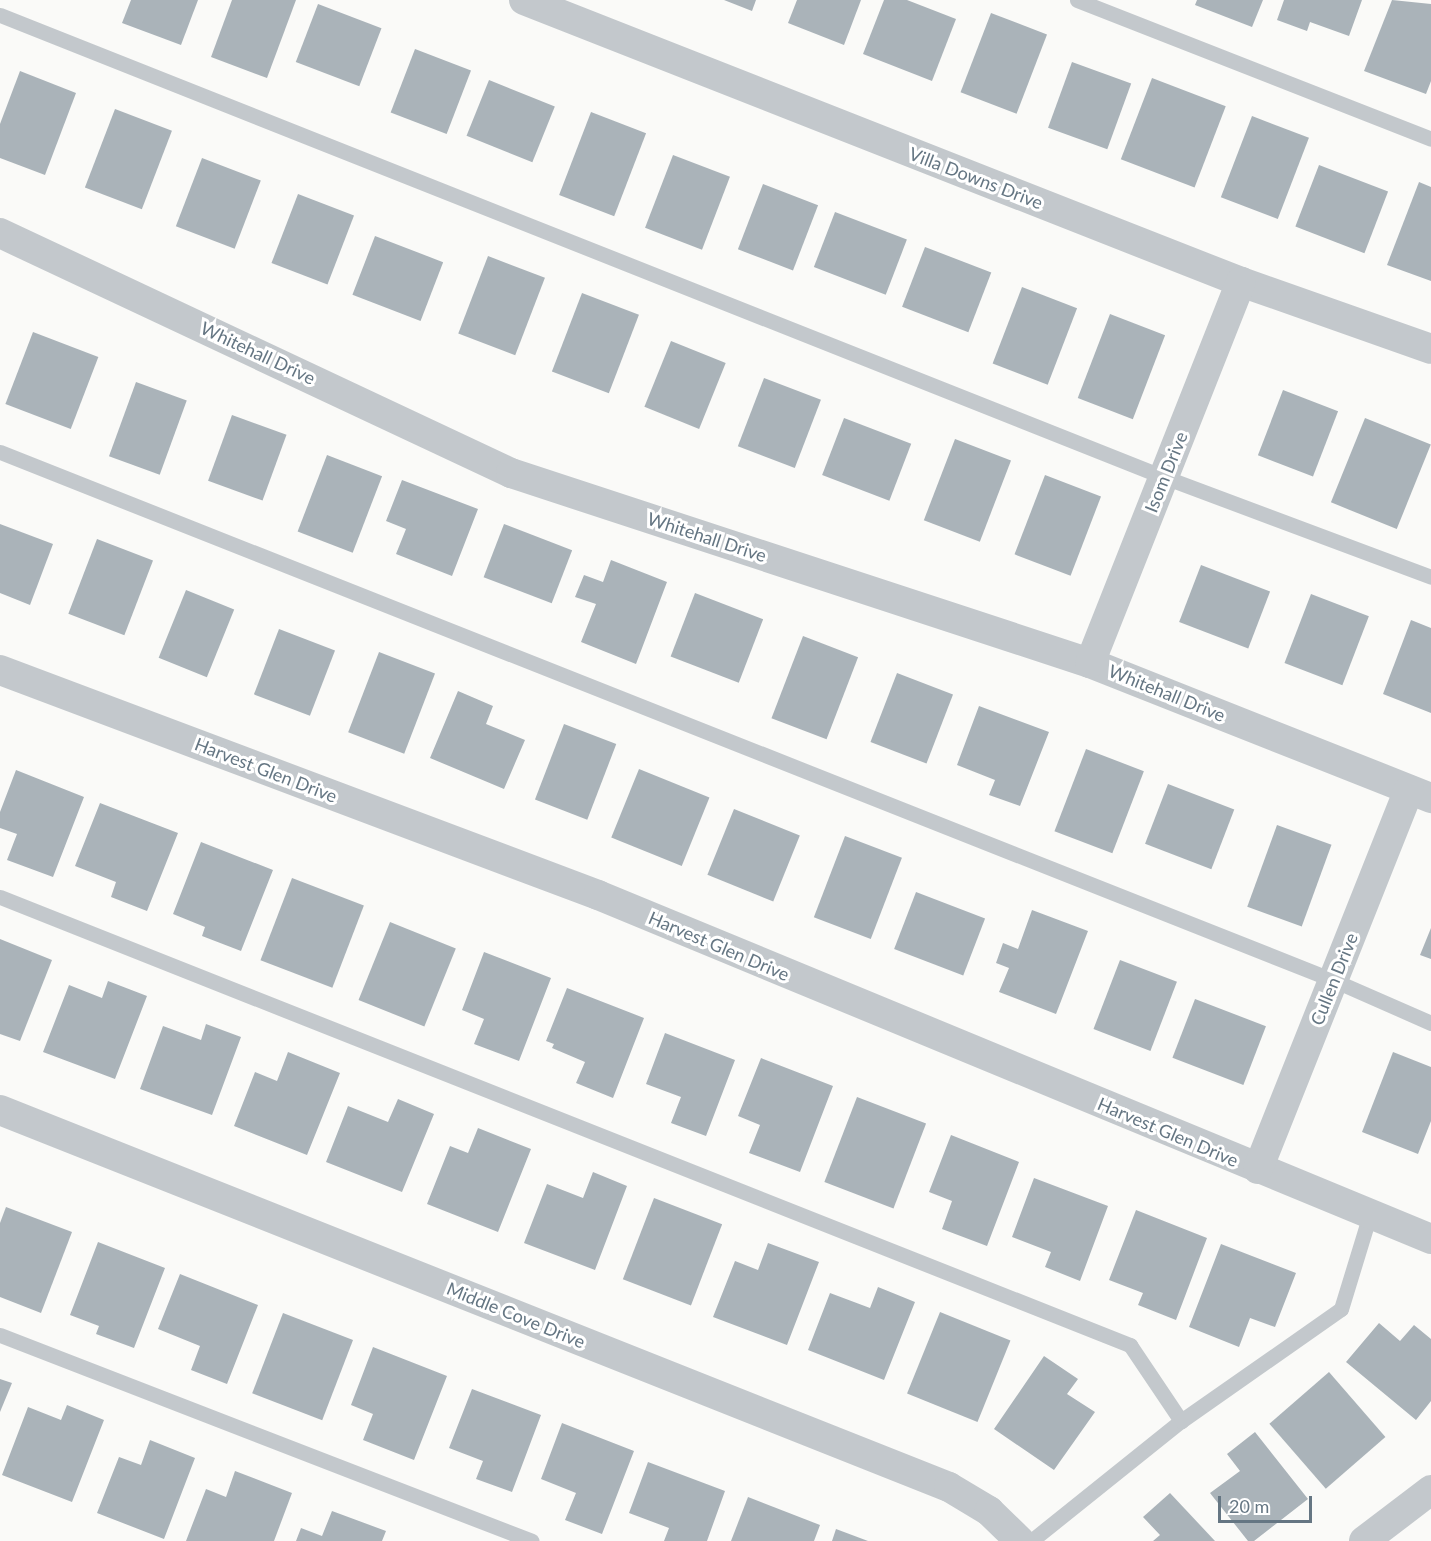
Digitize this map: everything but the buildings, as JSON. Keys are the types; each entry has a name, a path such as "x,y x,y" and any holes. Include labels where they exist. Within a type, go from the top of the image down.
{"street":[{"name":"Villa Downs Drive","path":"524,0 1241,282 1431,349"},
{"name":"Whitehall Drive","path":"0,233 511,473 1090,663 1420,794"},
{"name":"Isom Drive","path":"1090,663 1241,282"},
{"name":"Harvest Glen Drive","path":"0,670 598,896 1431,1239"},
{"name":"Cullen Drive","path":"1258,1169 1333,980 1420,794"},
{"name":"Middle Cove Drive","path":"0,1110 949,1487 988,1511 1020,1541"},
{"path":"1364,1541 1431,1490"}],"lane":[{"path":"1077,0 1431,140"},
{"path":"0,15 1164,477 1431,577"},
{"path":"0,453 1333,980 1431,1023"},
{"path":"0,897 1130,1345 1181,1421"},
{"path":"1030,1541 1181,1421 1341,1309 1370,1214"},
{"path":"0,1335 532,1541"}]}
